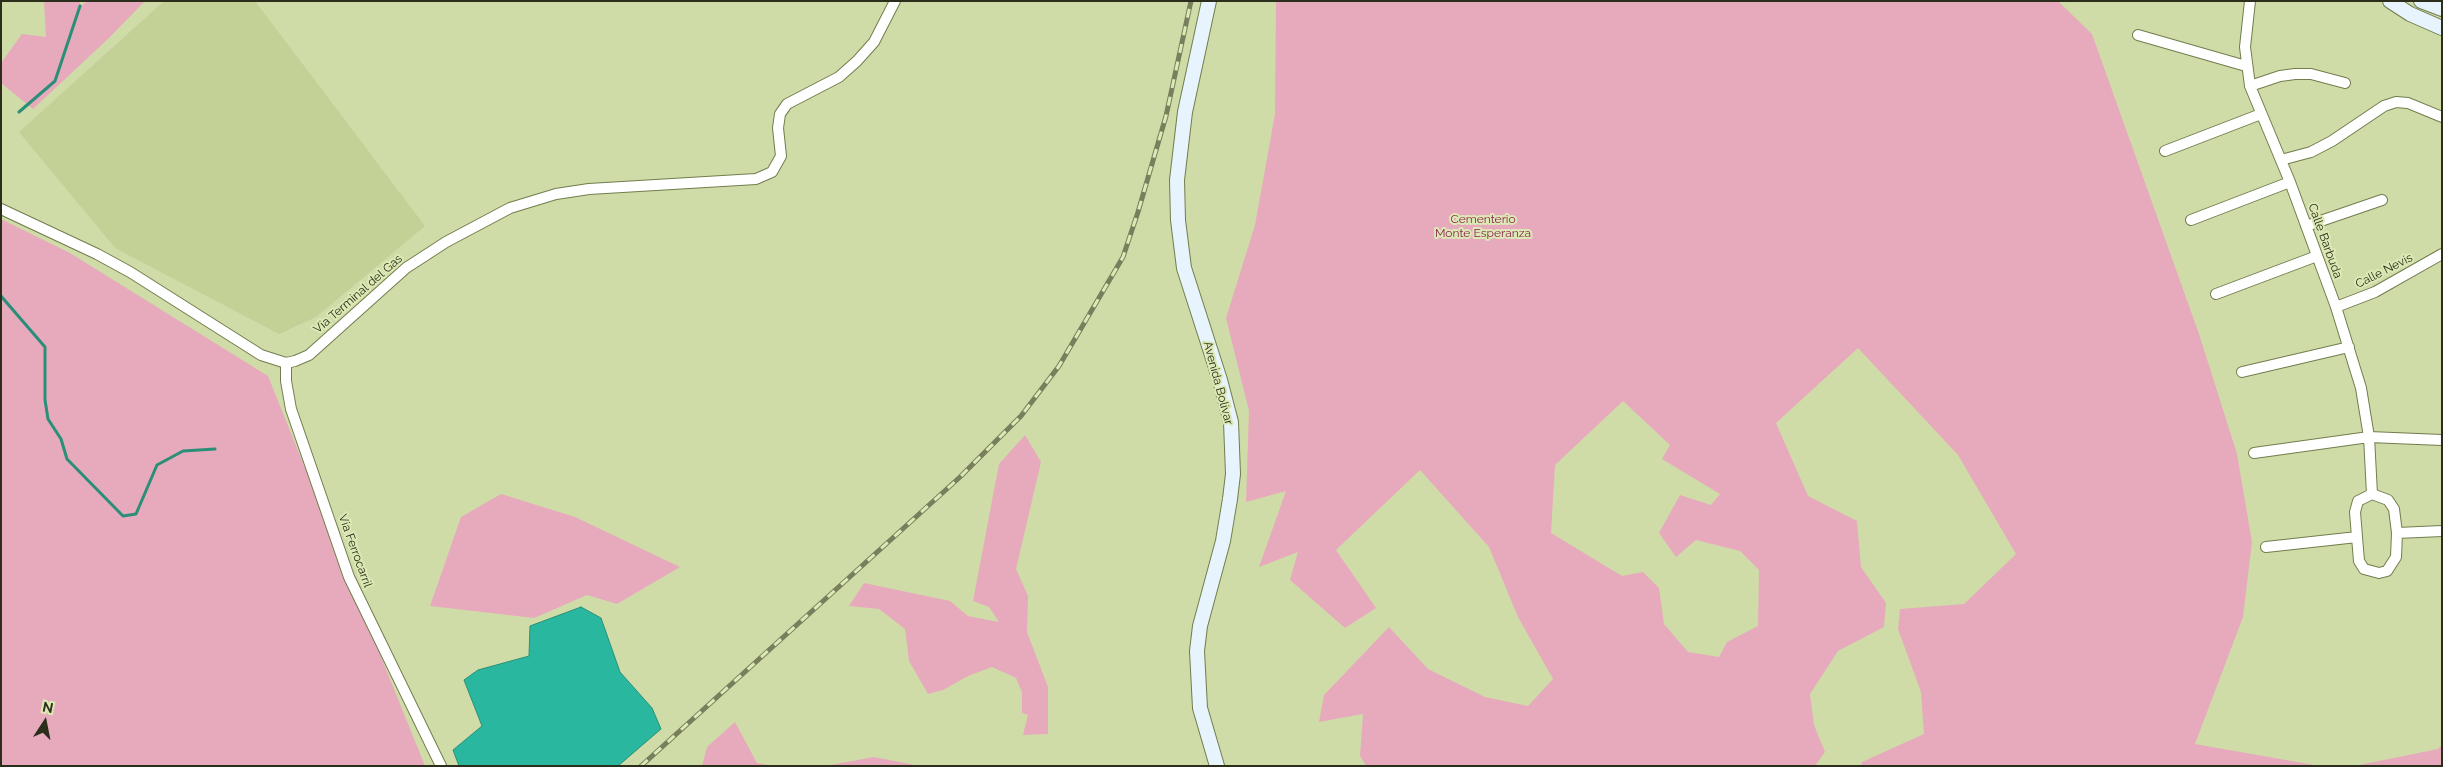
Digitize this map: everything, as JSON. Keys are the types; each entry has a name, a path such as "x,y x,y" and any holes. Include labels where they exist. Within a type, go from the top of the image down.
{"main road":[{"name":"Avenida Bolívar","path":"1209,1 1184,120 1177,180 1178,220 1184,268 1220,380 1231,422 1233,474 1230,499 1223,541 1200,626 1197,651 1200,708 1217,766"},
{"path":"2390,1 2410,14 2442,28"},
{"path":"2421,1 2442,9"}],"street":[{"name":"Vía Terminal del Gas","path":"286,363 309,355 368,300 406,268 446,242 510,208 556,194 589,189 756,179 772,172 781,156 778,128 780,114 787,104 838,77 857,61 874,42 895,1"},
{"name":"Calle Barbuda","path":"2250,1 2246,22 2246,66 2250,86 2290,182 2349,347 2361,388 2369,436 2372,494"},
{"path":"2138,35 2246,66"},
{"path":"2250,86 2280,76 2295,74 2311,74 2345,83"},
{"path":"2281,160 2311,152 2332,141 2384,106 2396,102 2408,103 2442,117"},
{"path":"2164,151 2261,114"},
{"path":"2191,220 2290,182"},
{"path":"2306,226 2382,200"},
{"path":"1,209 97,254 261,355 286,363"},
{"name":"Calle Nevis","path":"2336,308 2375,292 2442,254"},
{"path":"2216,294 2318,256"},
{"path":"2242,372 2349,347"},
{"name":"Vía Ferrocarril","path":"286,363 286,381 291,409 349,577 441,766"},
{"path":"2254,453 2369,436 2442,440"},
{"path":"2372,494 2388,500 2394,509 2397,533 2396,557 2387,571 2379,573 2364,568 2359,561 2356,537 2355,512 2358,501 2372,494"},
{"path":"2397,533 2442,531"},
{"path":"2266,547 2356,537"}],"shaded area":[{"path":"164,1 255,1 425,226 316,317 279,334 115,248 19,132"}],"green space":[{"path":"44,1 80,1 80,6 88,1 145,1 110,37 33,109 1,83 1,63 22,34 46,37"},
{"name":"Cementerio Monte Esperanza","path":"1276,1 2058,1 2092,34 2199,334 2237,454 2252,542 2243,617 2195,744 2320,766 1861,766 1862,762 1924,734 1921,692 1898,629 1900,609 1964,604 2016,554 1958,455 1858,348 1776,423 1808,496 1857,521 1861,567 1886,603 1884,627 1838,651 1810,694 1814,725 1825,752 1815,766 1366,766 1360,756 1363,714 1319,722 1324,695 1389,627 1428,669 1485,697 1528,706 1553,679 1518,617 1489,547 1420,470 1336,550 1376,608 1345,628 1290,580 1298,552 1259,567 1286,491 1246,502 1249,411 1226,318 1255,225 1275,114","holes":["1623,401 1670,445 1662,459 1720,494 1711,505 1680,495 1659,533 1676,557 1696,540 1740,551 1759,570 1758,626 1727,642 1719,657 1688,652 1664,624 1659,588 1643,572 1622,576 1551,533 1555,465"]},
{"path":"1,219 70,253 268,376 425,766 1,766"},
{"path":"1025,435 1041,462 1016,569 1028,596 1027,632 1048,687 1048,734 1023,735 1028,715 1022,713 1022,692 1016,678 992,667 968,676 943,690 928,694 909,661 905,629 879,609 849,606 864,583 950,601 968,616 999,622 989,607 973,601 999,464"},
{"path":"501,494 575,517 680,567 617,604 587,595 534,618 430,606 461,517"},
{"path":"735,722 757,763 774,766 702,766 707,747"},
{"path":"2442,745 2442,766 2354,766 2438,749"},
{"path":"874,757 920,766 825,766"}],"water":[{"path":"581,607 601,618 620,672 652,708 661,729 618,766 459,766 453,750 482,726 464,680 478,670 529,656 530,626"}],"waterway":[{"path":"19,112 55,81 80,6"},
{"path":"1,296 45,347 45,400 48,419 61,439 67,459 123,516 136,514 157,465 183,451 215,449"}],"railway":[{"path":"641,766 960,477 1021,416 1059,366 1123,257 1166,116 1191,1"}]}
